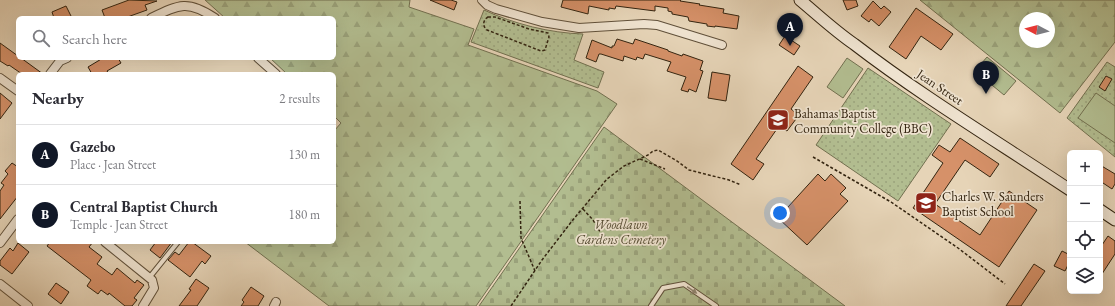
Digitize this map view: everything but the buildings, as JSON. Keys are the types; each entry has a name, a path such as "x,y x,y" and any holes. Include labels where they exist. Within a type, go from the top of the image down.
{"street":[{"path":"482,0 487,5 496,9 561,26 586,28 653,24 722,45"},
{"name":"Jean Street","path":"800,0 852,43 877,61 973,127 1067,188"},
{"path":"155,16 177,6 190,3 204,8 213,16"},
{"path":"52,72 62,60"},
{"path":"260,60 274,72"},
{"path":"0,78 16,90"},
{"path":"1103,212 1115,220"},
{"path":"0,243 16,222"},
{"path":"107,244 149,278 154,284 154,288 143,306"},
{"path":"1,287 28,306"}],"lane":[{"path":"149,278 176,244"},
{"path":"651,306 663,288 684,284 716,306"}],"path":[{"path":"491,17 529,29 548,33 549,37 546,48 544,51 541,51 487,30 484,26 484,21 491,17"},
{"path":"511,306 534,271 572,221 608,179 624,166 653,151 658,150 689,170 729,180 741,185"},
{"path":"813,157 891,202 958,248 1005,284"},
{"path":"640,159 665,169"},
{"path":"520,201 521,238 534,271"},
{"path":"583,209 596,225 608,245"}],"green space":[{"path":"205,0 410,0 409,7 474,29 468,45 597,91 617,104 476,306 329,306 248,244 336,244 336,129 341,123 336,118 336,72 285,72 272,60 336,60 336,16 223,16"},
{"path":"920,0 1115,0 1115,42 1060,113"},
{"path":"484,10 507,20 532,27 558,32 583,34 574,60 604,72 598,88 471,42"},
{"path":"987,57 1016,81 1004,95 975,71"},
{"path":"847,58 863,69 843,98 827,87"},
{"path":"1107,62 1115,67 1115,157 1067,118"},
{"path":"868,68 951,124 898,201 816,145"},
{"path":"1096,93 1115,106 1115,143 1078,118"},
{"name":"Woodlawn Gardens Cemetery","path":"604,127 845,306 479,306"}],"place":[{"name":"Gazebo","path":"790,46"},
{"name":"Central Baptist Church","path":"986,94"},
{"name":"Bahamas Baptist Community College (BBC)","path":"778,120"},
{"name":"Charles W. Saunders Baptist School","path":"926,203"}]}
